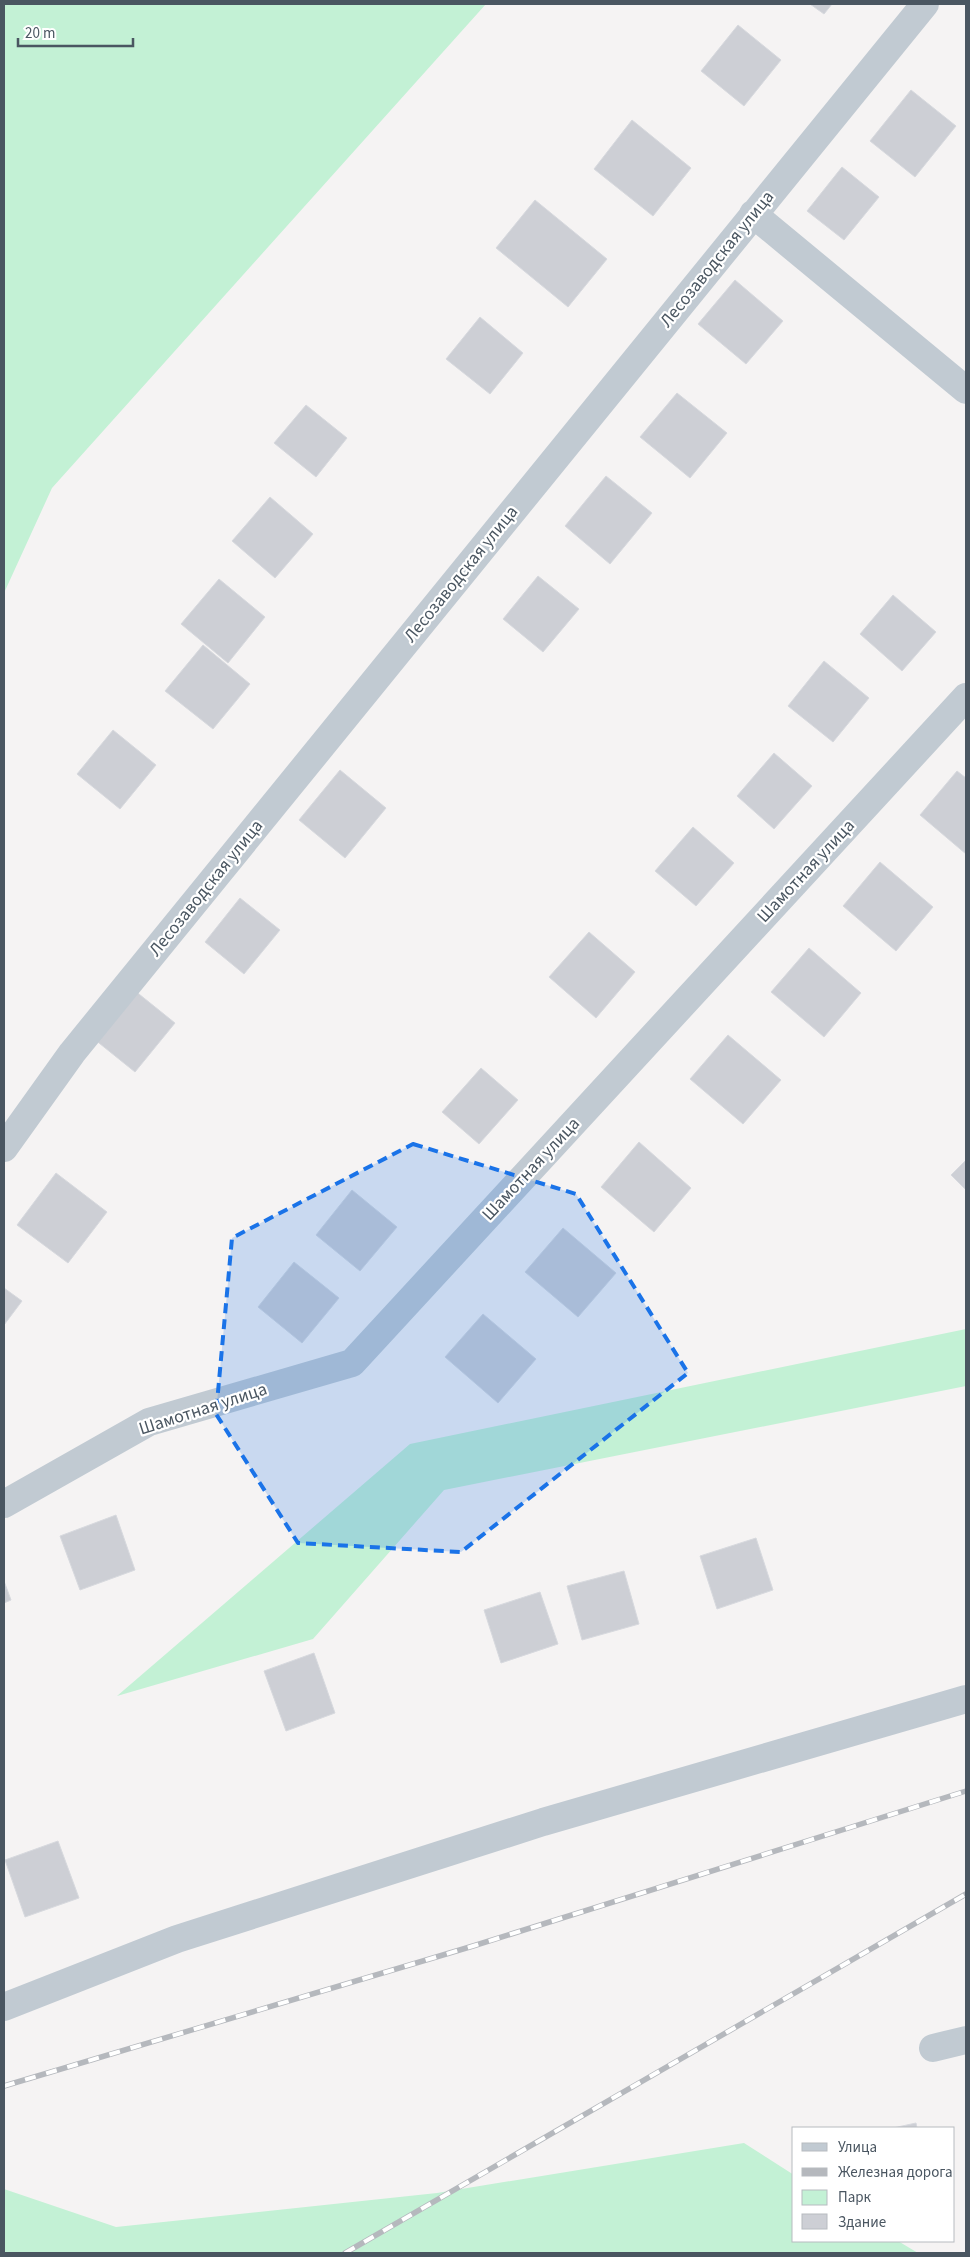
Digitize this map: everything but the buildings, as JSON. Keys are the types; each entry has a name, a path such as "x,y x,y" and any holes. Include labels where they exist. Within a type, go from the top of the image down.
{"street":[{"name":"Лесозаводская улица","path":"4,1148 72,1053 925,4"},
{"path":"753,214 966,390"},
{"name":"Шамотная улица","path":"4,1504 149,1422 352,1363 966,697"},
{"path":"4,2007 178,1939 252,1915 543,1822 966,1699"},
{"path":"933,2048 966,2040"}],"highlighted area":[{"path":"413,1144 576,1194 688,1373 461,1552 298,1543 216,1414 232,1238"}],"green space":[{"path":"4,4 486,4 52,488 4,593"},
{"path":"966,1329 966,1386 444,1490 313,1639 117,1696 410,1444"},
{"path":"744,2143 792,2174 792,2242 900,2242 918,2253 4,2253 4,2189 116,2227 437,2193"}],"railway":[{"path":"4,2086 473,1946 966,1791"},
{"path":"345,2253 966,1894"}]}
